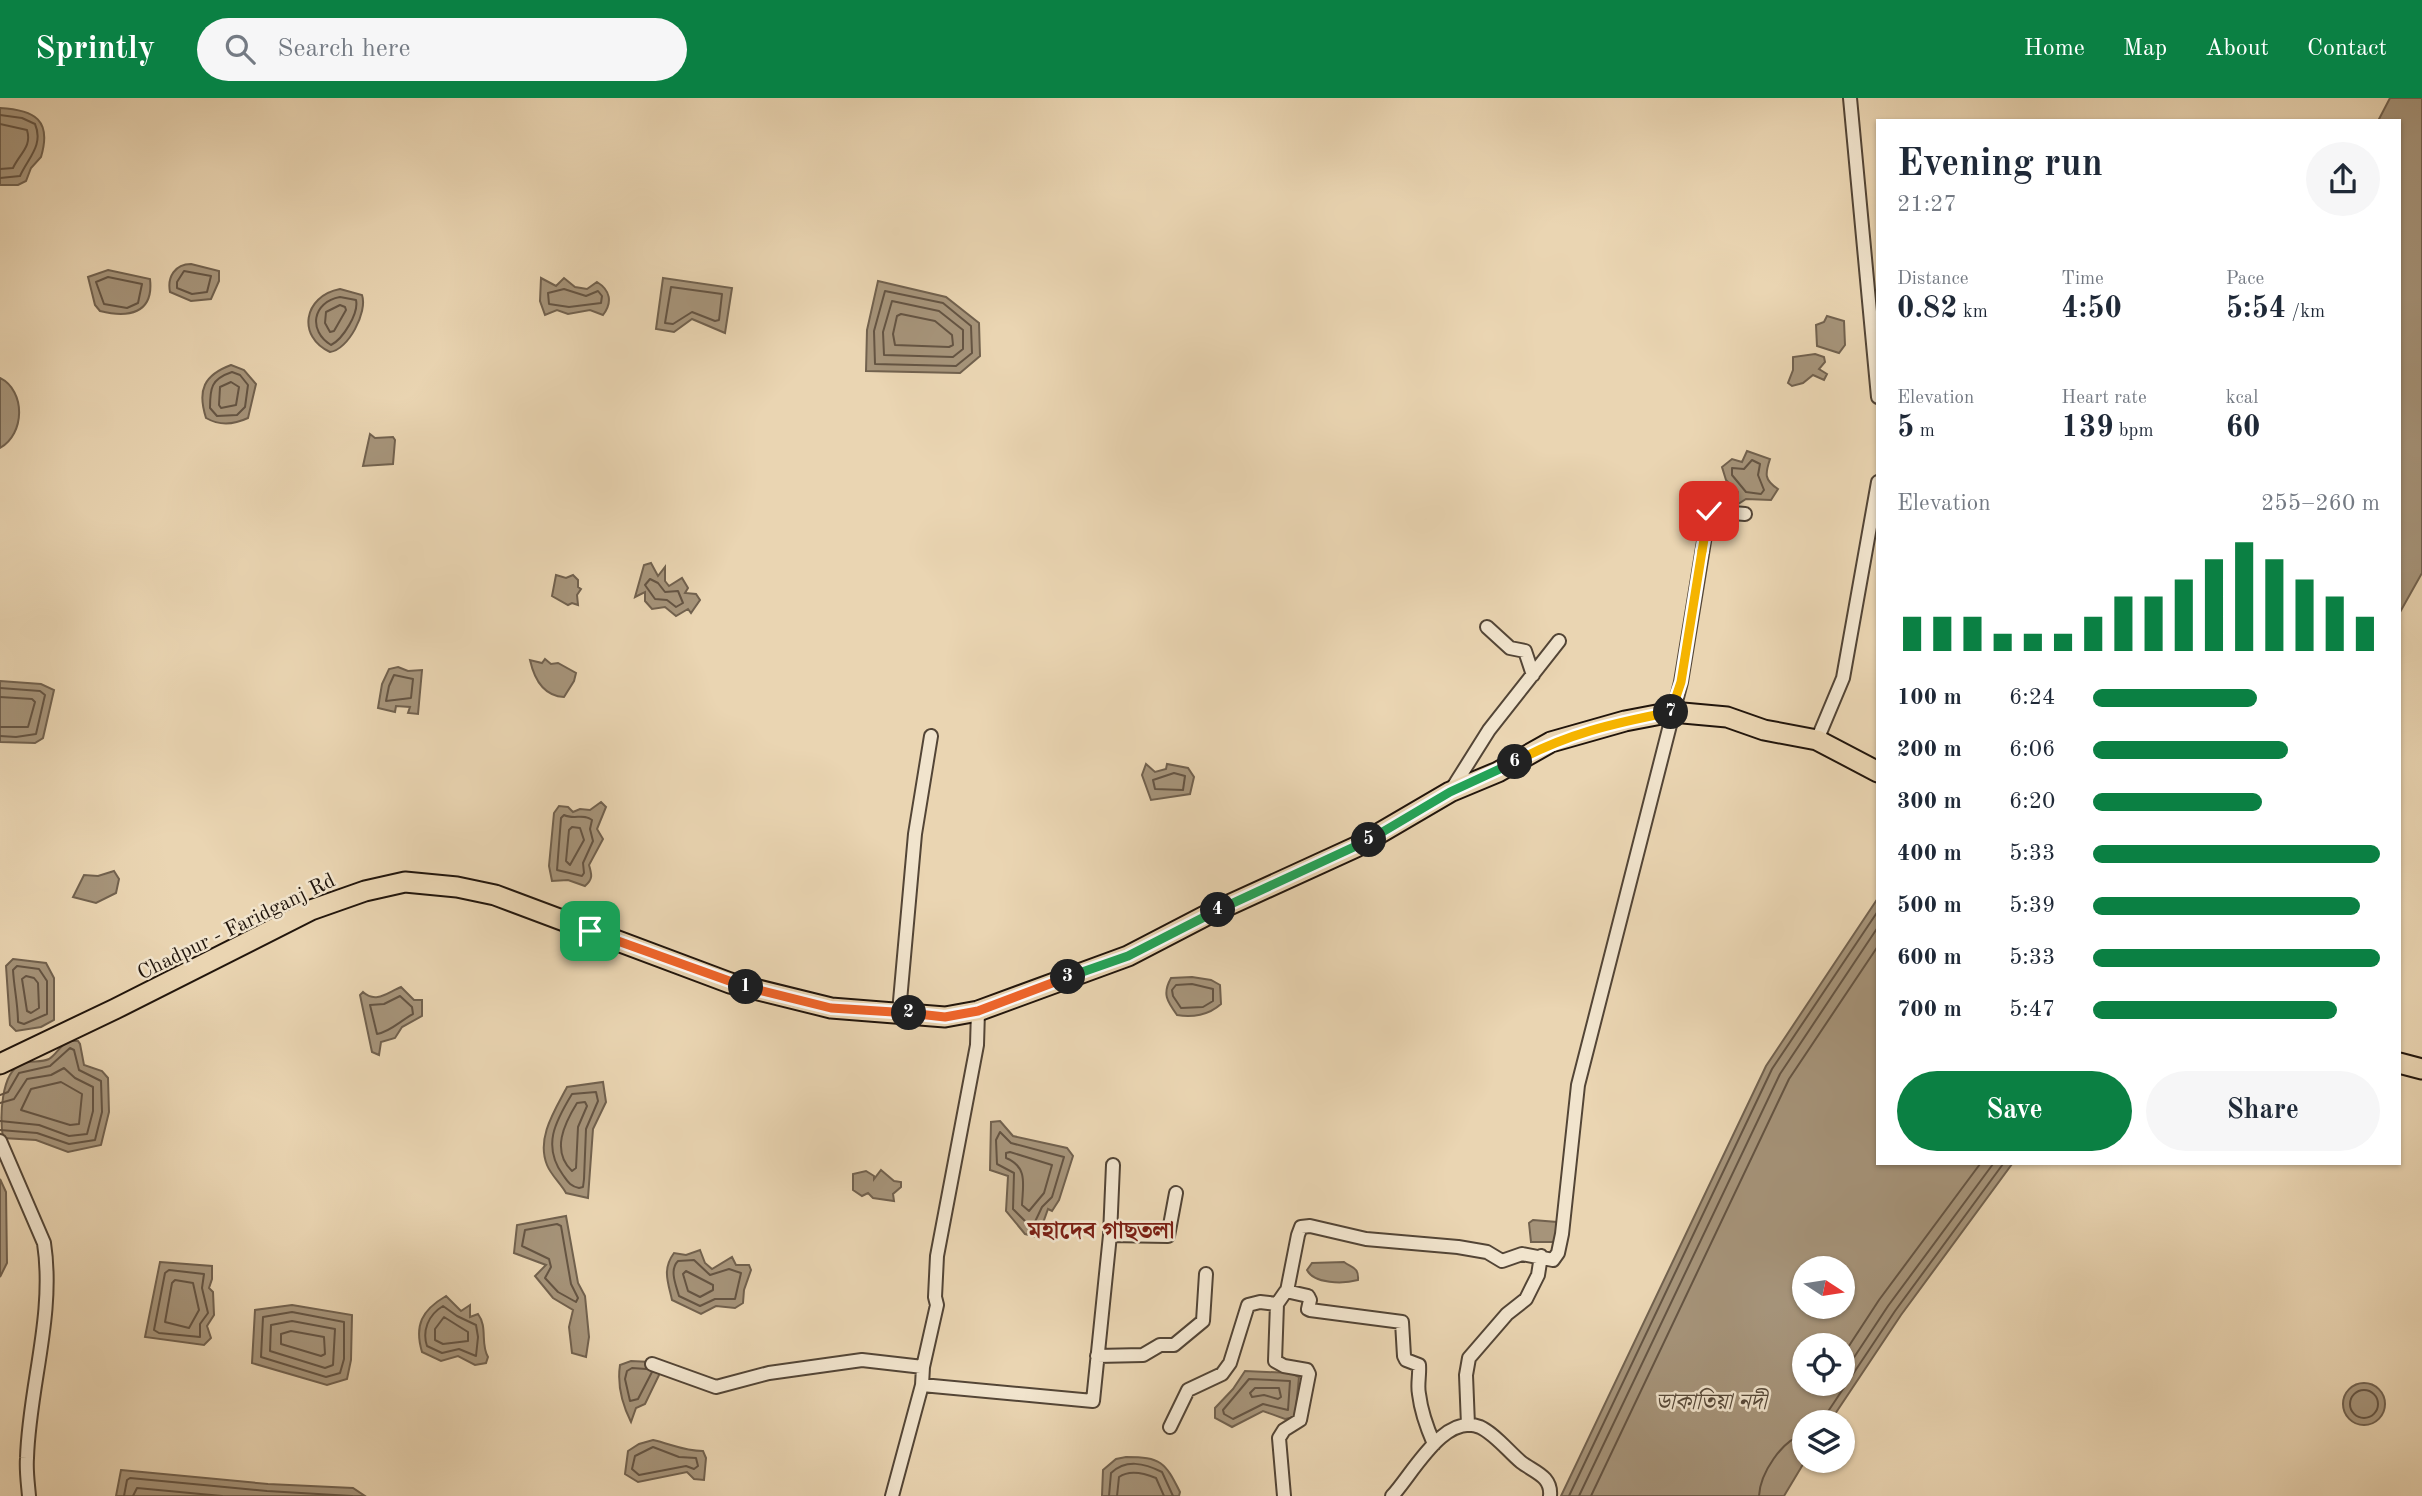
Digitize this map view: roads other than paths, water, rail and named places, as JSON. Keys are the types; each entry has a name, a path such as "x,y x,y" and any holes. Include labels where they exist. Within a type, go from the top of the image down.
{"main road":[{"name":"Chadpur - Faridganj Rd","path":"0,1063 115,1010 311,910 365,891 405,882 457,887 495,895 730,983 831,1008 945,1017 978,1011 1128,956 1205,916 1356,847 1450,792 1498,772 1551,742 1625,721 1672,712 1727,717 1764,730 1817,740 1876,771"},
{"path":"2401,1064 2422,1069"}],"street":[{"path":"1850,98 1876,376"},
{"path":"1287,1291 1301,1227 1310,1226 1366,1239 1458,1247 1487,1252 1502,1261 1522,1254 1553,1260 1558,1253 1578,1085 1681,682 1709,511 1709,492"},
{"path":"1817,740 1843,678 1876,493"},
{"path":"1709,511 1745,514"},
{"path":"1487,627 1510,648 1525,651 1533,675"},
{"path":"1450,792 1489,730 1559,641"},
{"path":"899,1012 914,848 931,736"},
{"path":"892,1496 922,1385 923,1367 937,1305 937,1256 977,1045 978,1011"},
{"path":"0,1141 44,1243 47,1261 46,1301 27,1458 29,1496"},
{"path":"922,1385 1093,1401 1110,1235 1113,1165"},
{"path":"1110,1235 1168,1236 1176,1193"},
{"path":"1468,1425 1466,1375 1469,1358 1507,1314 1526,1299 1538,1275 1541,1256"},
{"path":"1097,1356 1143,1355 1160,1345 1178,1342 1203,1321 1206,1275"},
{"path":"1284,1496 1279,1438 1284,1430 1300,1420 1310,1374 1307,1370 1284,1366 1275,1361 1277,1304 1282,1294 1287,1291 1308,1296 1310,1310 1402,1322 1404,1356 1406,1360 1419,1365 1418,1393 1423,1402 1425,1425 1434,1444"},
{"path":"1170,1427 1188,1390 1222,1374 1230,1363 1248,1305 1260,1302 1277,1304"},
{"path":"652,1364 716,1387 769,1373 862,1360 923,1367"},
{"path":"1392,1496 1434,1444 1448,1433 1468,1425 1487,1431 1508,1451 1542,1475 1551,1489 1550,1496"}],"water":[{"path":"2390,98 2422,98 2422,573 2401,610 2401,119 2379,119"},
{"path":"0,108 23,111 38,119 44,134 41,157 31,168 26,181 18,185 0,185"},
{"path":"191,264 219,271 219,281 211,299 191,301 170,292 173,272 181,266"},
{"path":"108,270 150,279 148,300 137,311 110,313 100,311 95,305 88,277"},
{"path":"541,278 556,286 564,278 575,287 587,289 597,282 609,297 606,310 603,315 590,310 568,314 557,310 545,315 540,301"},
{"path":"663,278 732,288 725,333 692,319 674,332 656,329"},
{"path":"878,281 946,297 979,323 980,356 960,373 866,371 867,330"},
{"path":"340,289 362,295 362,311 350,338 337,350 330,352 312,337 309,318 318,300"},
{"path":"1827,316 1844,321 1845,345 1839,353 1817,346 1816,325 1824,322"},
{"path":"1815,354 1824,357 1825,362 1819,369 1827,374 1824,380 1813,375 1803,383 1792,386 1788,383 1793,370 1793,357"},
{"path":"231,365 244,370 256,384 248,418 232,423 216,422 206,418 203,392 214,374"},
{"path":"0,378 14,392 19,413 14,433 0,448"},
{"path":"370,434 375,438 393,437 393,464 363,466"},
{"path":"1747,451 1770,459 1767,476 1770,483 1778,489 1771,500 1746,499 1735,506 1738,492 1726,480 1722,467 1732,459 1742,462"},
{"path":"651,563 658,576 665,567 665,581 669,586 682,578 688,588 685,593 696,594 700,600 691,613 688,609 676,616 665,607 652,609 645,601 645,592 635,597 644,565"},
{"path":"556,575 566,578 573,575 578,580 578,587 581,589 577,595 578,605 568,605 552,596"},
{"path":"545,659 576,673 564,697 545,690 534,673 530,660 542,663"},
{"path":"398,667 408,671 422,670 418,714 408,713 410,707 396,706 395,712 378,708 382,684 389,669"},
{"path":"0,681 41,684 54,690 43,738 35,743 0,742"},
{"path":"1146,764 1155,772 1166,769 1167,764 1188,768 1194,777 1190,794 1151,800 1142,775"},
{"path":"601,802 606,807 597,829 603,839 589,865 591,879 585,886 568,880 552,881 549,866 554,813 559,806 568,807 573,812 580,809 590,810"},
{"path":"114,871 119,879 116,893 96,903 73,897 84,875 98,876"},
{"name":"ডাকাতিয়া নদী","path":"1876,901 1876,1165 2011,1165 1901,1315 1855,1384 1855,1333 1792,1333 1792,1396 1847,1396 1838,1410 1792,1410 1792,1473 1798,1473 1784,1496 1561,1496 1766,1066"},
{"path":"13,959 46,963 54,978 54,1020 41,1027 16,1031 10,1025 6,966"},
{"path":"1171,978 1211,980 1220,985 1221,1004 1200,1015 1177,1015 1167,997 1168,984"},
{"path":"401,987 414,1000 422,1000 422,1016 402,1027 395,1038 381,1042 379,1055 372,1052 360,995 363,992 377,997"},
{"path":"69,1041 78,1041 80,1044 84,1065 102,1071 108,1078 109,1112 101,1145 68,1152 36,1140 3,1138 3,1097 9,1076 22,1064 49,1059"},
{"path":"603,1082 606,1102 593,1129 588,1198 566,1193 549,1169 544,1155 548,1125 567,1087"},
{"path":"1000,1121 1013,1136 1067,1148 1073,1156 1059,1200 1052,1211 1048,1209 1038,1237 1025,1234 1006,1211 1008,1176 990,1170 991,1122"},
{"path":"881,1170 894,1181 901,1182 901,1187 893,1194 894,1201 873,1198 868,1193 862,1196 853,1190 853,1174 866,1171 874,1176 874,1179"},
{"path":"0,1179 6,1192 7,1263 0,1277"},
{"path":"566,1216 578,1283 585,1296 589,1337 586,1357 572,1353 569,1327 573,1310 553,1298 535,1276 546,1265 514,1253 517,1225"},
{"path":"1533,1220 1557,1222 1559,1231 1555,1242 1531,1242 1529,1223"},
{"path":"700,1250 705,1263 712,1269 732,1257 736,1265 749,1265 751,1270 743,1303 735,1308 716,1306 701,1314 672,1300 667,1276 670,1259 674,1253 686,1255"},
{"path":"160,1262 212,1266 209,1288 213,1292 214,1315 207,1326 211,1338 204,1345 145,1337"},
{"path":"1344,1262 1356,1270 1358,1280 1322,1280 1307,1270 1312,1263"},
{"path":"446,1296 461,1311 470,1305 470,1317 478,1314 481,1319 484,1347 488,1357 486,1363 475,1365 458,1356 441,1361 422,1352 419,1334 422,1319 431,1307"},
{"path":"292,1305 352,1315 351,1360 347,1379 327,1385 252,1363 255,1310"},
{"path":"631,1361 651,1362 661,1371 645,1404 636,1408 631,1422 619,1380 620,1365"},
{"path":"1245,1371 1291,1373 1299,1377 1295,1417 1285,1419 1263,1411 1232,1427 1215,1418 1215,1408"},
{"path":"2364,1383 2379,1389 2385,1404 2379,1419 2364,1425 2349,1419 2343,1404 2349,1389"},
{"path":"653,1440 684,1449 703,1451 706,1458 704,1480 694,1479 687,1472 638,1482 625,1474 628,1451"},
{"path":"1147,1458 1161,1463 1175,1482 1179,1496 1102,1496 1103,1470 1116,1459"},
{"path":"121,1470 268,1484 353,1488 365,1496 116,1496"}],"district":[{"name":"মহাদেব গাছতলা","path":"1101,1230"}]}
